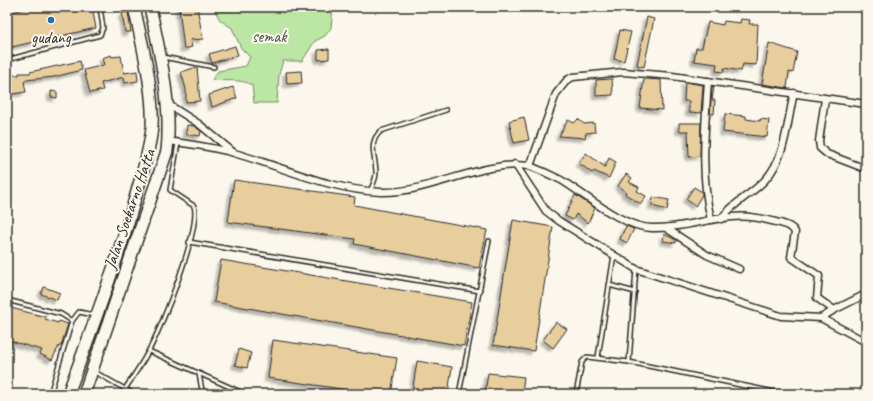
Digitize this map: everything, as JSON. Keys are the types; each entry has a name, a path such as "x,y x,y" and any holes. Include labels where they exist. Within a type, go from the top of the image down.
{"highway":[{"name":"Jalan Soekarno Hatta","path":"68,394 123,240 148,150 152,128 151,103 134,7"},
{"name":"Jalan Soekarno Hatta","path":"84,394 173,141 160,57 150,7"}],"street":[{"path":"530,166 556,94 567,80 573,76 623,72 708,81 866,104"},
{"path":"708,81 704,167 706,198 711,220"},
{"path":"721,219 730,207 764,182 772,173 781,153 794,93"},
{"path":"824,99 818,141 820,148 827,154 866,169"},
{"path":"166,103 198,124 234,153"},
{"path":"173,141 234,153 326,183 382,192 413,189 492,168 515,164 530,166 558,179 627,221 650,228 694,225 711,220 731,217 758,218 792,228 795,232 791,256 819,276 817,298 834,310"},
{"path":"515,164 546,211 559,221 636,269 781,316 821,318 866,342"},
{"path":"666,228 707,255 739,269"},
{"path":"821,318 866,294"}],"lane":[{"path":"7,60 100,35 103,28 100,7"},
{"path":"160,57 214,67"},
{"path":"370,190 376,176 373,144 377,134 381,131 446,110"},
{"path":"124,394 149,352 175,289 195,217 194,206 174,194 170,188 173,141"},
{"path":"459,394 489,241"},
{"path":"189,242 480,291"},
{"path":"598,357 614,255"},
{"path":"629,362 636,269"},
{"path":"609,285 635,292"},
{"path":"7,300 61,314 72,321"},
{"path":"50,394 72,321 79,312 96,316"},
{"path":"149,352 245,394"},
{"path":"576,394 582,362 587,357 598,357 629,362 784,394"},
{"path":"92,370 134,394"},
{"path":"199,374 202,390 205,394"}],"green space":[{"name":"semak","path":"213,7 333,7 331,28 325,36 315,41 302,61 283,61 279,74 277,103 254,103 252,85 237,81 212,80 218,71 246,66 250,57 241,48 232,28 220,20"}],"building":[{"name":"gudang","path":"33,7 92,7 96,28 7,48 7,13"},
{"path":"179,7 197,7 203,39 190,40 192,47 184,49"},
{"path":"128,12 131,32 125,32 122,13"},
{"path":"647,17 654,19 644,67 637,65"},
{"path":"741,19 750,20 749,24 758,24 756,65 743,64 741,71 724,68 724,72 716,71 717,64 694,61 696,48 702,48 708,22 723,25 724,21 740,23"},
{"path":"620,30 631,32 624,61 614,59"},
{"path":"769,43 797,52 793,73 789,72 787,88 762,84"},
{"path":"235,46 238,55 212,63 209,54"},
{"path":"329,49 329,59 318,60 318,50"},
{"path":"111,55 112,57 121,56 124,73 137,71 138,81 125,83 124,77 101,83 103,90 90,93 84,70 104,65 102,58"},
{"path":"80,61 82,70 54,77 26,80 24,82 26,92 13,94 11,84 7,84 7,75 30,73"},
{"path":"197,67 200,101 186,102 186,89 181,72"},
{"path":"301,71 302,83 287,84 286,72"},
{"path":"612,79 613,95 596,96 596,80"},
{"path":"644,79 661,80 662,110 640,108"},
{"path":"685,82 703,85 701,113 689,112 689,101 684,101"},
{"path":"712,86 714,87 712,100 715,100 714,114 710,114"},
{"path":"233,87 237,98 212,107 209,95"},
{"path":"51,91 57,92 57,98 51,97"},
{"path":"725,114 746,116 746,119 760,121 760,119 769,120 767,137 723,132"},
{"path":"524,117 529,140 514,143 509,121"},
{"path":"578,119 584,124 594,123 595,132 586,133 585,138 559,136 568,120 574,123"},
{"path":"679,123 701,123 700,156 689,157 688,131 679,131"},
{"path":"187,125 194,126 201,131 200,136 186,134"},
{"path":"586,153 605,167 609,158 616,162 609,178 594,171 592,173 579,163"},
{"path":"626,174 632,178 629,182 639,187 637,191 646,196 641,204 625,194 626,192 618,186"},
{"path":"234,180 355,197 354,205 487,230 479,268 354,244 355,239 228,222"},
{"path":"694,187 702,192 702,195 695,206 686,199"},
{"path":"575,195 595,208 588,223 576,214 573,220 565,216"},
{"path":"653,197 669,200 667,210 652,206"},
{"path":"513,220 553,227 534,351 493,345"},
{"path":"626,226 634,229 627,243 620,239"},
{"path":"664,234 676,240 676,243 663,241"},
{"path":"221,260 472,302 464,346 214,302"},
{"path":"44,287 60,293 57,300 41,294"},
{"path":"7,307 46,317 45,319 58,323 59,321 68,324 61,346 59,346 52,360 40,354 42,350 7,340"},
{"path":"556,322 567,329 553,348 543,340"},
{"path":"273,340 397,358 391,394 375,394 268,378"},
{"path":"239,349 251,353 247,368 235,365"},
{"path":"417,361 452,367 448,394 412,394"},
{"path":"488,373 524,377 522,394 485,394"}],"place":[{"name":"gudang","path":"51,20"}]}
